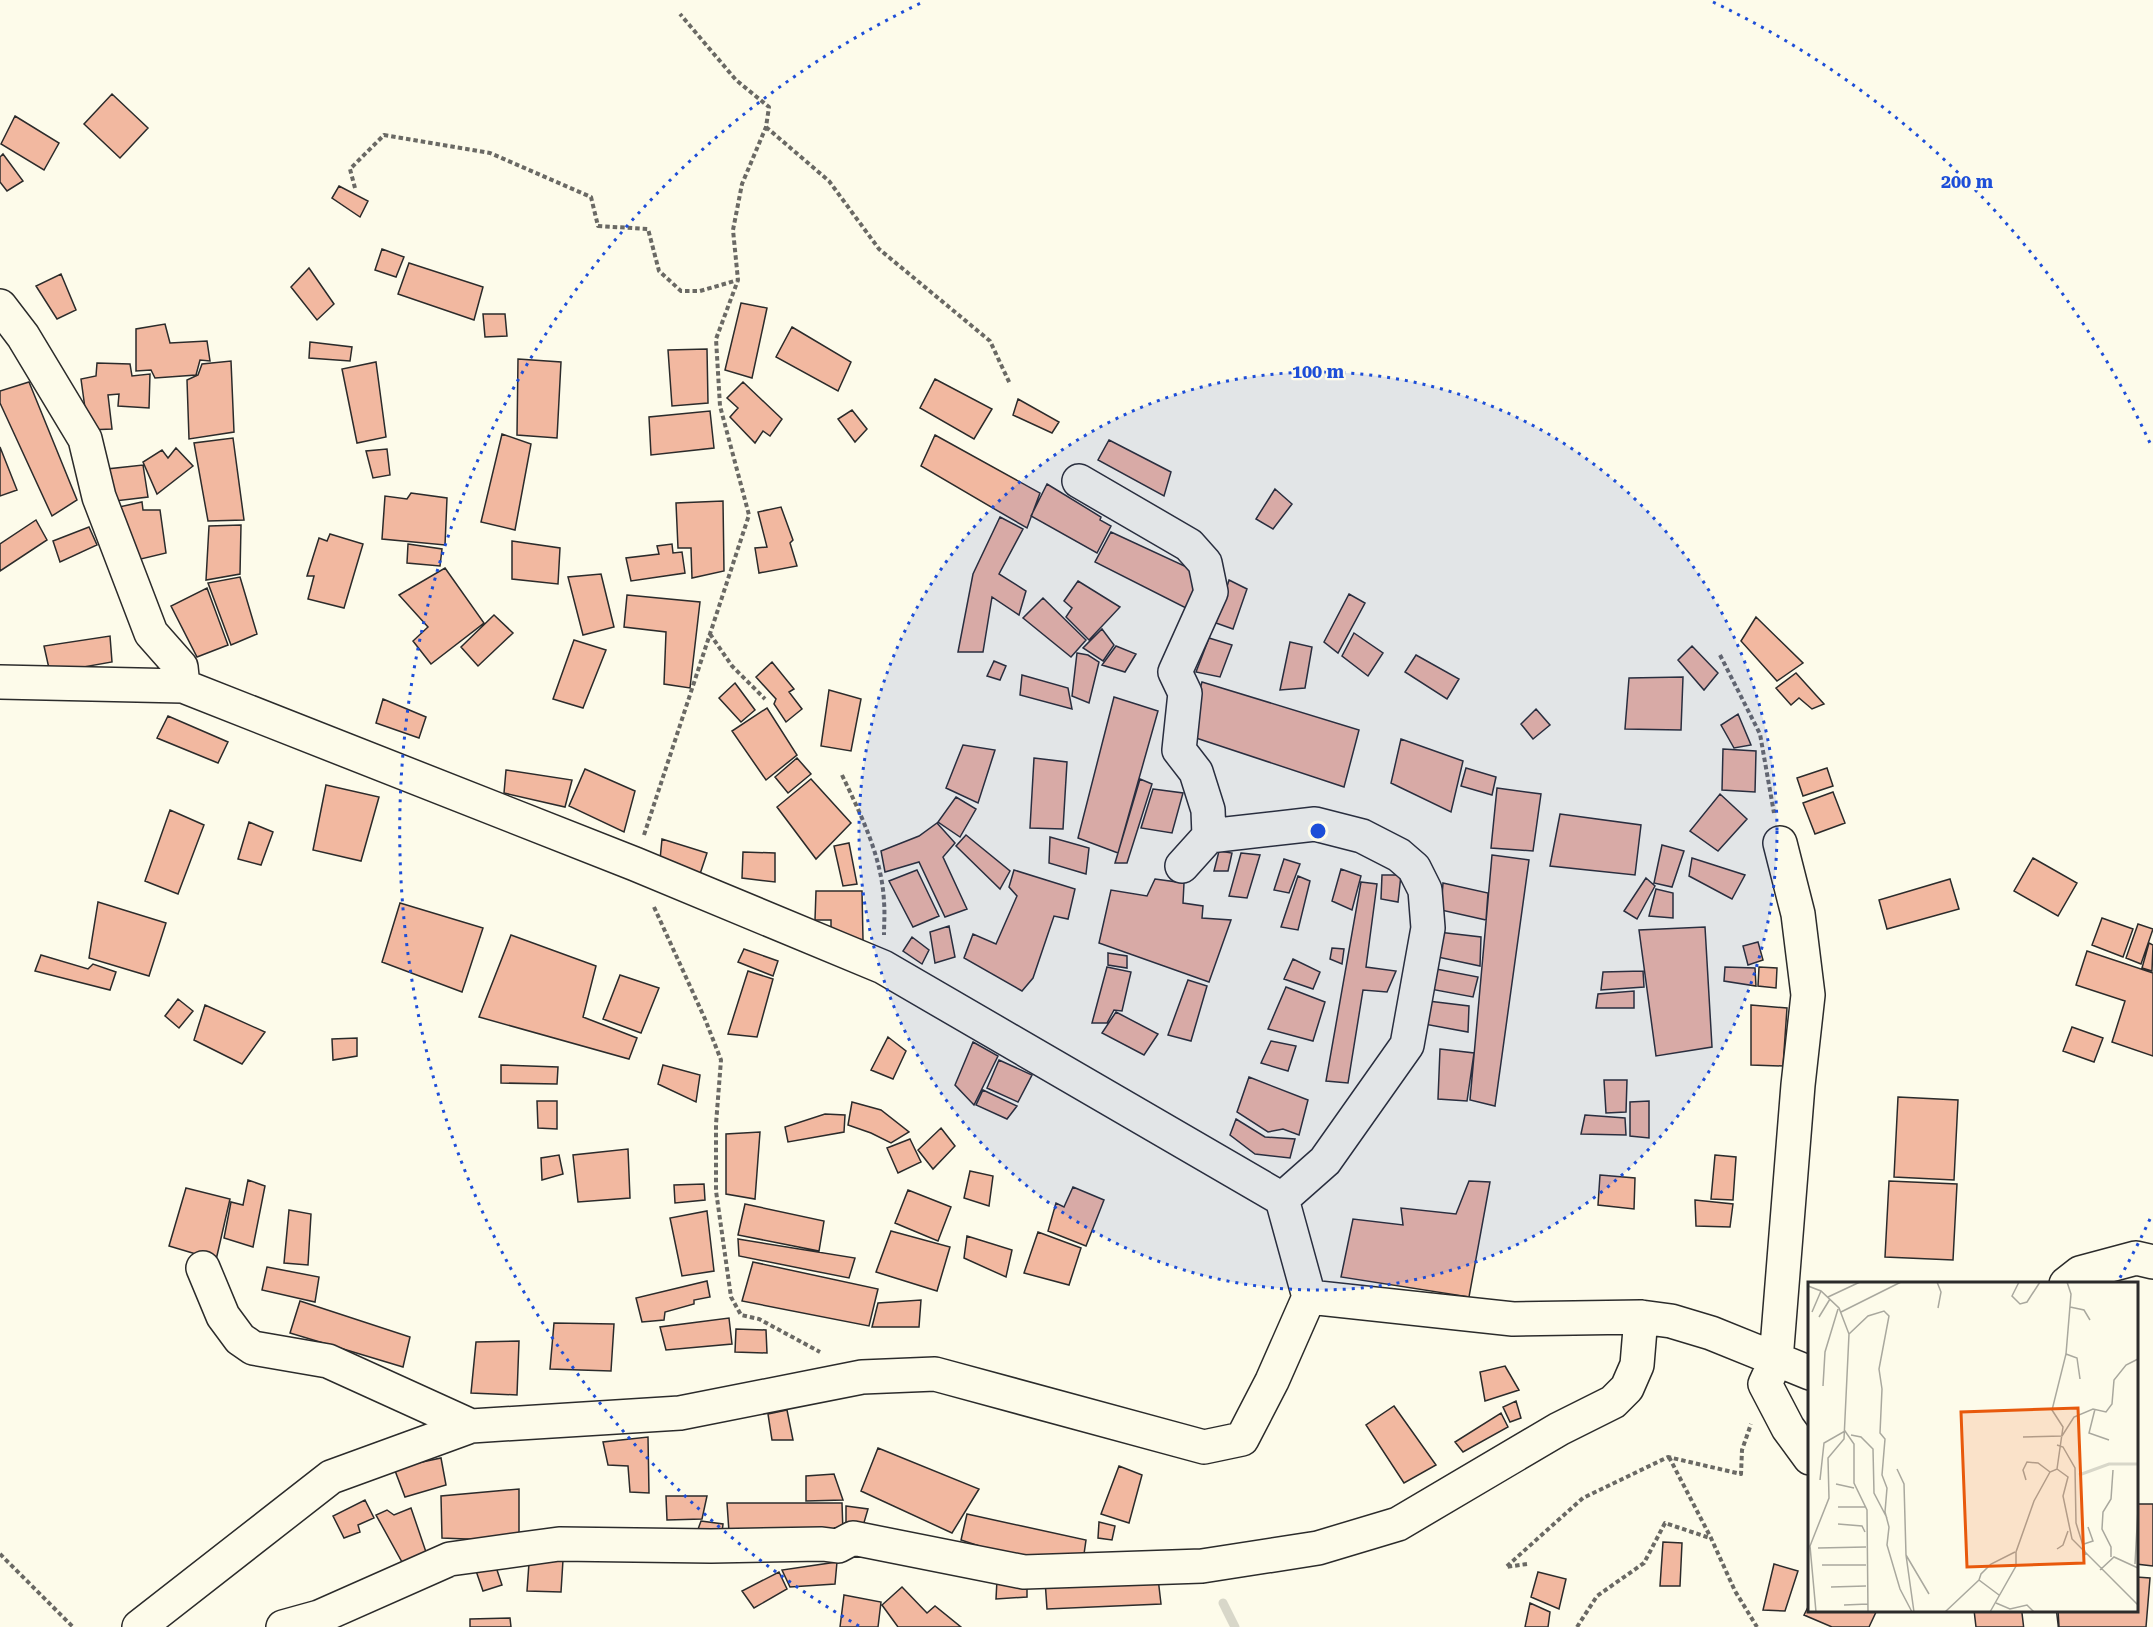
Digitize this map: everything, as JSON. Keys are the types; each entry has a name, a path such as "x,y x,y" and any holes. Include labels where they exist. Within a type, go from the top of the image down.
{"street":[{"path":"0,306 23,336 86,439 99,497 151,633 182,667 183,686"},
{"path":"1079,481 1189,545 1205,563 1211,592 1175,672 1185,693 1179,750 1196,772 1208,810 1209,836"},
{"path":"0,682 183,686 635,864 883,967 1282,1199 1309,1298 1272,1381 1242,1439 1204,1447 935,1374 862,1377 680,1413 471,1426 331,1477 139,1627"},
{"path":"1182,866 1209,836 1315,824 1362,836 1399,855 1414,868 1425,890 1428,928 1407,1045 1325,1161 1282,1199"},
{"path":"1780,843 1798,914 1809,995 1770,1372 1788,1428 1808,1457"},
{"path":"2069,1282 2080,1273 2136,1258 2153,1262"},
{"path":"203,1268 223,1316 240,1339 253,1348 328,1361 471,1426"},
{"path":"1309,1298 1513,1319 1641,1317 1671,1321 1711,1333 1770,1372 1808,1373"},
{"path":"283,1627 319,1617 450,1559 559,1544 711,1546 822,1544 838,1546 853,1538 1024,1572 1202,1566 1318,1548 1398,1524 1559,1429 1613,1402 1627,1388 1637,1365 1641,1317"},
{"path":"2038,1612 2041,1627"}],"path":[{"path":"680,14 736,80 769,107 766,127 742,184 732,230 738,280 717,339 720,406 749,515 635,864 705,1019 721,1060 716,1124 716,1191 731,1297 741,1315 759,1319 862,1377"},
{"path":"766,127 829,181 879,249 990,341 1010,384"},
{"path":"355,188 350,169 384,135 489,153 591,197 598,226 648,229 659,271 681,291 700,291 738,280"},
{"path":"710,634 732,666 765,699"},
{"path":"1720,655 1761,734 1780,843"},
{"path":"843,775 876,855 884,901 883,967"},
{"path":"1527,1564 1506,1567 1583,1498 1668,1457 1741,1474 1742,1450 1770,1372"},
{"path":"1668,1457 1711,1538 1735,1591 1757,1627"},
{"path":"1577,1627 1597,1596 1644,1563 1665,1523 1711,1538"},
{"path":"0,1554 73,1627"}],"building":[{"path":"112,94 148,128 120,158 84,124"},
{"path":"15,116 59,143 44,170 1,144"},
{"path":"3,154 23,181 7,191 0,182 0,157"},
{"path":"339,186 368,201 360,217 332,198"},
{"path":"382,249 404,257 396,277 375,270"},
{"path":"409,263 483,287 474,320 398,294"},
{"path":"309,268 334,304 317,320 291,287"},
{"path":"61,274 76,310 57,319 36,286"},
{"path":"741,303 767,308 752,378 725,370"},
{"path":"483,314 505,314 507,336 485,337"},
{"path":"165,324 170,343 207,341 210,361 200,360 196,375 155,378 151,370 136,371 136,329"},
{"path":"792,327 851,362 838,391 776,357"},
{"path":"310,342 352,347 350,361 309,358"},
{"path":"707,349 708,403 672,406 668,350"},
{"path":"518,359 561,362 557,438 517,435"},
{"path":"231,361 234,432 189,439 187,380 198,375 202,364"},
{"path":"376,362 386,437 357,443 342,369"},
{"path":"97,363 130,364 132,376 150,374 149,408 118,406 119,394 108,395 112,429 88,430 81,379 96,376"},
{"path":"935,379 992,409 974,439 920,408"},
{"path":"29,382 77,500 52,516 0,403 0,391"},
{"path":"743,382 782,419 770,436 763,431 755,443 730,417 738,408 727,398"},
{"path":"1018,399 1059,422 1052,433 1013,415"},
{"path":"852,410 867,429 855,442 838,419"},
{"path":"710,411 714,448 651,455 649,417"},
{"path":"502,434 531,444 515,530 481,522"},
{"path":"935,435 1040,493 1027,528 921,466"},
{"path":"233,438 244,520 208,521 194,443"},
{"path":"1109,440 1171,472 1164,496 1098,460"},
{"path":"0,447 17,490 0,496"},
{"path":"176,448 193,466 157,494 143,462 162,450 168,458"},
{"path":"387,449 390,475 373,478 366,451"},
{"path":"143,465 148,497 115,501 107,469"},
{"path":"1047,484 1101,517 1100,520 1111,526 1097,553 1031,516"},
{"path":"1275,489 1292,504 1273,529 1256,519"},
{"path":"411,493 447,498 445,545 382,539 385,496 407,499"},
{"path":"723,501 724,571 692,578 691,548 678,548 676,503"},
{"path":"142,502 143,510 160,510 166,553 141,559 125,537 119,507"},
{"path":"781,507 793,540 790,543 797,566 759,573 755,548 767,547 758,512"},
{"path":"1000,517 1023,529 999,574 1026,591 1019,615 992,597 983,652 958,652 973,574"},
{"path":"36,520 47,540 0,571 0,544"},
{"path":"241,525 240,574 206,580 209,526"},
{"path":"89,527 97,545 60,562 53,541"},
{"path":"1111,532 1204,575 1186,608 1095,562"},
{"path":"330,534 363,544 344,608 308,599 314,576 307,576 319,538 327,541"},
{"path":"512,541 560,548 558,584 512,579"},
{"path":"408,544 442,549 440,566 407,563"},
{"path":"672,544 673,553 682,552 685,573 631,581 626,558 659,554 657,546"},
{"path":"445,568 484,623 431,664 413,641 428,627 399,595"},
{"path":"601,574 614,627 583,635 568,577"},
{"path":"240,577 257,634 231,645 208,583"},
{"path":"1229,580 1247,589 1233,629 1216,623"},
{"path":"1078,581 1120,607 1089,640 1066,617 1072,608 1064,601"},
{"path":"207,588 228,645 197,657 171,606"},
{"path":"1349,594 1365,603 1338,653 1324,642"},
{"path":"627,595 700,602 690,688 664,684 666,632 624,627"},
{"path":"1043,598 1086,640 1071,657 1023,618"},
{"path":"494,615 513,633 478,666 461,647"},
{"path":"1756,617 1803,663 1777,681 1741,641"},
{"path":"1102,629 1114,645 1103,661 1083,648"},
{"path":"1354,633 1383,653 1368,676 1342,656"},
{"path":"110,636 112,662 50,673 44,646"},
{"path":"1209,638 1232,645 1220,677 1196,672"},
{"path":"574,640 606,650 583,708 553,699"},
{"path":"1290,642 1312,647 1305,688 1280,690"},
{"path":"1116,646 1136,654 1125,672 1102,665"},
{"path":"1692,646 1718,673 1704,690 1678,660"},
{"path":"1077,653 1088,655 1099,662 1089,703 1072,696"},
{"path":"1416,655 1459,679 1447,699 1405,672"},
{"path":"994,661 1006,666 1000,680 987,676"},
{"path":"772,662 794,689 789,692 802,709 786,722 774,704 776,699 756,677"},
{"path":"1796,673 1824,704 1812,709 1799,698 1791,705 1776,688"},
{"path":"1022,675 1068,688 1072,709 1020,695"},
{"path":"1683,677 1681,730 1625,729 1629,678"},
{"path":"1202,682 1359,730 1344,787 1187,735"},
{"path":"735,683 755,710 741,722 719,698"},
{"path":"829,690 861,699 851,751 821,746"},
{"path":"1114,697 1158,711 1118,853 1078,838"},
{"path":"383,699 426,717 419,738 376,723"},
{"path":"767,708 797,755 766,780 732,731"},
{"path":"1536,709 1550,725 1533,739 1521,724"},
{"path":"1738,714 1751,745 1734,748 1721,725"},
{"path":"168,716 228,742 218,763 157,738"},
{"path":"1401,739 1463,761 1451,812 1391,783"},
{"path":"963,745 995,750 978,803 946,788"},
{"path":"1723,749 1756,751 1755,792 1722,790"},
{"path":"797,758 811,774 788,793 775,777"},
{"path":"1034,758 1067,762 1063,829 1030,828"},
{"path":"1466,768 1496,777 1492,795 1461,786"},
{"path":"1827,768 1833,786 1803,796 1797,778"},
{"path":"585,769 635,791 624,832 569,806"},
{"path":"506,770 572,780 565,807 504,793"},
{"path":"811,779 851,823 816,859 777,807"},
{"path":"1140,779 1152,784 1127,863 1115,863"},
{"path":"326,785 379,797 361,861 313,850"},
{"path":"1497,788 1541,794 1533,851 1491,848"},
{"path":"1153,789 1183,793 1172,833 1141,828"},
{"path":"1833,792 1845,823 1815,834 1803,803"},
{"path":"1720,794 1747,819 1718,851 1690,831"},
{"path":"956,797 976,809 960,837 938,822"},
{"path":"170,810 204,825 178,894 145,881"},
{"path":"1560,814 1641,825 1635,875 1550,866"},
{"path":"249,822 273,832 261,865 238,859"},
{"path":"937,823 955,843 943,857 967,909 945,917 919,862 885,872 881,851 919,836"},
{"path":"966,835 1010,871 1000,889 956,846"},
{"path":"1050,837 1089,848 1086,874 1049,863"},
{"path":"662,839 707,853 700,874 660,860"},
{"path":"849,843 857,884 843,886 834,846"},
{"path":"1662,845 1684,851 1672,887 1654,883"},
{"path":"1219,851 1232,853 1228,871 1214,871"},
{"path":"743,852 775,853 775,882 742,878"},
{"path":"1241,853 1260,855 1247,898 1229,896"},
{"path":"1492,855 1529,860 1495,1106 1470,1100"},
{"path":"1692,858 1745,875 1732,899 1689,876"},
{"path":"2033,858 2077,883 2058,916 2014,891"},
{"path":"1284,859 1300,864 1289,893 1274,890"},
{"path":"1341,869 1361,876 1352,910 1332,901"},
{"path":"917,870 939,916 913,927 889,881"},
{"path":"1014,870 1075,889 1068,919 1054,916 1033,978 1022,991 964,958 973,934 996,944 1017,896 1009,887"},
{"path":"1382,875 1401,875 1398,902 1381,899"},
{"path":"1298,876 1310,881 1298,930 1281,927"},
{"path":"1646,878 1655,886 1637,919 1624,911"},
{"path":"1155,879 1184,883 1183,903 1203,906 1202,918 1231,920 1209,982 1099,943 1111,890 1147,896"},
{"path":"1950,879 1959,909 1887,929 1879,900"},
{"path":"1361,882 1377,884 1366,967 1396,971 1387,992 1363,990 1348,1083 1326,1081"},
{"path":"1443,883 1488,893 1486,920 1441,910"},
{"path":"1656,889 1673,893 1673,918 1649,916"},
{"path":"816,891 862,891 863,940 831,934 831,920 815,920"},
{"path":"98,902 166,923 149,976 89,958"},
{"path":"400,903 483,928 462,992 382,962"},
{"path":"2102,918 2133,929 2123,957 2092,945"},
{"path":"2138,924 2153,929 2141,964 2126,958"},
{"path":"949,926 955,957 935,963 930,932"},
{"path":"1705,927 1712,1047 1656,1056 1639,930"},
{"path":"1438,932 1481,937 1480,966 1433,956"},
{"path":"511,935 596,966 583,1017 637,1038 629,1059 479,1017"},
{"path":"912,937 929,950 922,964 903,951"},
{"path":"1758,942 1763,960 1748,965 1743,946"},
{"path":"2149,943 2153,945 2152,971 2142,968"},
{"path":"1332,948 1344,949 1342,964 1330,959"},
{"path":"744,949 778,961 773,976 738,962"},
{"path":"2087,951 2153,973 2153,1056 2112,1042 2125,1001 2076,985"},
{"path":"1108,953 1127,956 1127,968 1108,965"},
{"path":"41,955 88,969 93,964 116,972 110,990 35,971"},
{"path":"1293,959 1320,972 1313,989 1284,979"},
{"path":"1107,967 1131,972 1122,1011 1114,1010 1107,1023 1092,1023"},
{"path":"1725,967 1755,968 1756,986 1724,981"},
{"path":"1759,967 1777,968 1776,988 1758,986"},
{"path":"1431,968 1478,977 1473,997 1430,989"},
{"path":"748,971 773,979 757,1037 728,1034"},
{"path":"1643,971 1644,987 1601,990 1603,972"},
{"path":"620,975 659,988 641,1033 603,1019"},
{"path":"1188,980 1207,986 1191,1041 1168,1035"},
{"path":"1286,987 1325,1002 1313,1041 1268,1029"},
{"path":"1634,991 1634,1008 1596,1008 1598,994"},
{"path":"178,999 193,1011 179,1028 165,1016"},
{"path":"1428,1001 1469,1006 1468,1032 1424,1024"},
{"path":"205,1005 265,1032 242,1064 194,1040"},
{"path":"1751,1005 1787,1008 1783,1066 1751,1065"},
{"path":"1116,1012 1158,1034 1144,1055 1102,1033"},
{"path":"2072,1027 2103,1038 2094,1062 2063,1051"},
{"path":"888,1037 906,1051 893,1079 871,1070"},
{"path":"357,1038 357,1056 333,1060 332,1039"},
{"path":"1271,1041 1296,1046 1288,1071 1261,1063"},
{"path":"973,1042 998,1056 974,1105 955,1085"},
{"path":"1440,1049 1474,1053 1467,1101 1438,1099"},
{"path":"999,1060 1032,1075 1018,1102 987,1088"},
{"path":"501,1065 558,1067 557,1084 501,1083"},
{"path":"663,1065 700,1075 696,1102 658,1084"},
{"path":"1249,1077 1308,1100 1299,1135 1283,1129 1268,1132 1237,1112"},
{"path":"1604,1080 1627,1080 1626,1112 1606,1113"},
{"path":"983,1090 1017,1106 1007,1119 976,1105"},
{"path":"1898,1097 1958,1100 1954,1180 1894,1177"},
{"path":"537,1101 557,1101 557,1129 538,1128"},
{"path":"1649,1101 1649,1138 1630,1136 1630,1102"},
{"path":"852,1102 881,1110 909,1132 891,1143 848,1125"},
{"path":"825,1114 845,1115 844,1132 788,1142 785,1127"},
{"path":"1585,1115 1625,1118 1626,1135 1581,1134"},
{"path":"1236,1119 1265,1137 1295,1139 1290,1158 1255,1154 1230,1135"},
{"path":"941,1128 955,1146 933,1169 918,1150"},
{"path":"760,1132 755,1199 726,1194 726,1134"},
{"path":"910,1139 921,1162 898,1173 887,1148"},
{"path":"628,1149 630,1198 578,1202 573,1155"},
{"path":"559,1155 563,1174 542,1180 541,1158"},
{"path":"1715,1155 1736,1157 1733,1200 1711,1199"},
{"path":"970,1171 993,1176 989,1206 964,1198"},
{"path":"1600,1175 1635,1178 1634,1209 1598,1205"},
{"path":"248,1180 265,1186 253,1247 224,1238 231,1202 243,1205"},
{"path":"1469,1181 1490,1182 1469,1297 1341,1277 1353,1219 1403,1225 1401,1208 1456,1214"},
{"path":"1889,1181 1957,1184 1953,1260 1885,1257"},
{"path":"704,1184 705,1200 675,1203 674,1185"},
{"path":"1073,1187 1104,1200 1086,1246 1048,1231 1056,1203 1064,1207"},
{"path":"186,1188 230,1199 216,1260 169,1246"},
{"path":"908,1190 951,1207 938,1241 895,1223"},
{"path":"1695,1200 1733,1204 1730,1227 1696,1226"},
{"path":"745,1204 824,1221 819,1251 738,1235"},
{"path":"289,1210 311,1214 308,1265 284,1263"},
{"path":"707,1211 714,1271 682,1276 670,1218"},
{"path":"891,1231 950,1247 937,1291 876,1272"},
{"path":"1038,1232 1081,1248 1069,1285 1024,1273"},
{"path":"967,1236 1012,1250 1006,1277 964,1258"},
{"path":"738,1239 855,1258 849,1278 739,1256"},
{"path":"753,1262 878,1289 869,1326 742,1301"},
{"path":"267,1267 319,1277 315,1302 262,1290"},
{"path":"707,1281 710,1297 694,1300 694,1304 665,1312 664,1320 642,1322 636,1298"},
{"path":"921,1300 919,1327 872,1327 878,1303"},
{"path":"300,1301 410,1337 403,1367 290,1333"},
{"path":"729,1318 732,1344 666,1350 660,1327"},
{"path":"554,1323 614,1324 611,1371 550,1369"},
{"path":"736,1329 766,1330 767,1353 735,1352"},
{"path":"519,1341 517,1395 471,1393 476,1342"},
{"path":"1505,1366 1519,1390 1485,1401 1480,1372"},
{"path":"1516,1401 1521,1418 1510,1422 1503,1407"},
{"path":"1394,1406 1436,1465 1404,1483 1366,1425"},
{"path":"787,1410 793,1440 772,1440 768,1414"},
{"path":"1501,1413 1508,1427 1463,1452 1455,1442"},
{"path":"648,1437 649,1493 630,1492 628,1466 608,1465 603,1442"},
{"path":"878,1448 979,1489 952,1533 861,1491"},
{"path":"441,1458 446,1485 405,1497 394,1468"},
{"path":"1119,1466 1142,1475 1129,1523 1101,1514"},
{"path":"834,1474 843,1500 806,1501 806,1476"},
{"path":"519,1489 519,1541 442,1538 441,1496"},
{"path":"666,1496 707,1496 702,1519 667,1520"},
{"path":"365,1500 374,1518 358,1525 360,1532 344,1538 333,1516"},
{"path":"727,1503 842,1503 843,1533 729,1532"},
{"path":"2138,1504 2153,1504 2153,1566 2138,1564"},
{"path":"846,1506 868,1509 863,1526 846,1525"},
{"path":"411,1508 426,1552 402,1562 376,1515 387,1510 394,1515"},
{"path":"967,1514 1086,1540 1083,1561 1010,1556 961,1540"},
{"path":"701,1521 723,1524 722,1533 697,1532"},
{"path":"1099,1522 1115,1526 1112,1540 1098,1538"},
{"path":"1663,1542 1682,1543 1680,1586 1660,1586"},
{"path":"563,1560 561,1592 527,1591 529,1563"},
{"path":"494,1561 502,1585 483,1591 475,1568"},
{"path":"837,1562 835,1584 790,1587 782,1570"},
{"path":"1774,1564 1798,1571 1785,1611 1763,1610"},
{"path":"779,1572 787,1589 754,1608 742,1591"},
{"path":"1538,1572 1566,1579 1559,1609 1531,1597"},
{"path":"2138,1577 2150,1578 2146,1627 2059,1627 2058,1612 2138,1612"},
{"path":"1158,1578 1161,1604 1047,1609 1045,1580"},
{"path":"1027,1579 1027,1597 996,1599 997,1580"},
{"path":"902,1587 927,1613 935,1606 961,1627 898,1627 882,1605"},
{"path":"844,1595 881,1602 878,1627 840,1627"},
{"path":"1530,1603 1550,1612 1548,1627 1525,1627"},
{"path":"1808,1607 1808,1612 1876,1612 1869,1627 1832,1627 1804,1615"},
{"path":"1974,1612 2030,1612 2030,1627 1976,1627"},
{"path":"510,1618 511,1627 470,1627 470,1619"}],"waterway":[{"path":"1223,1603 1235,1627"}]}
